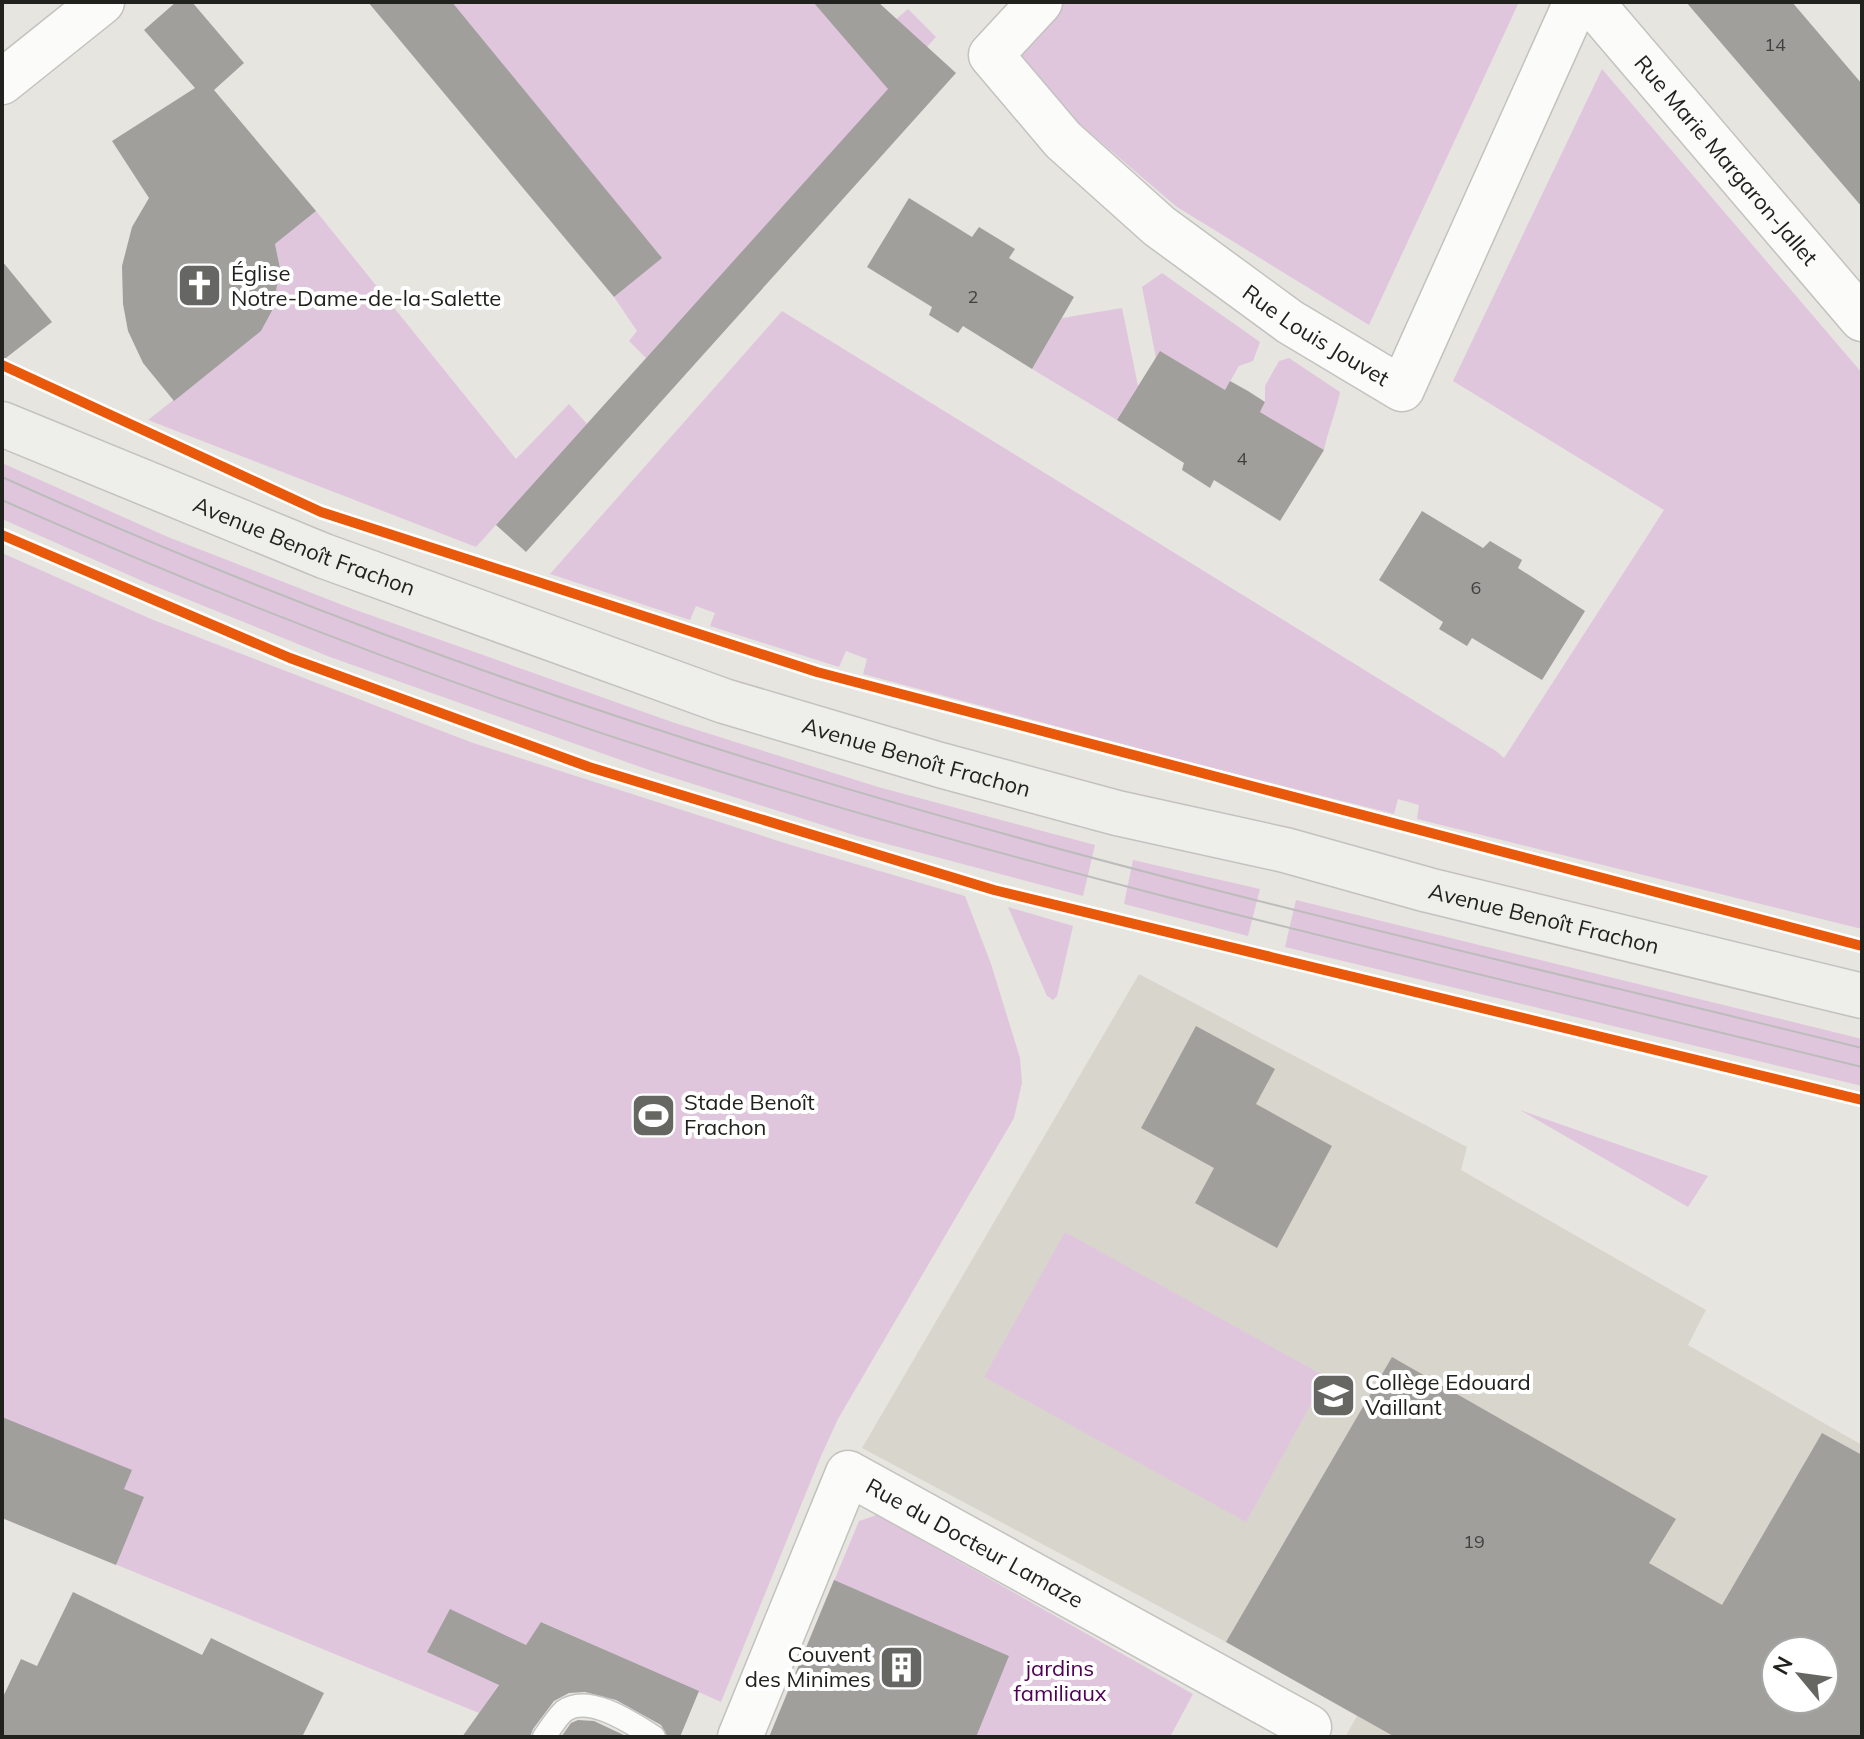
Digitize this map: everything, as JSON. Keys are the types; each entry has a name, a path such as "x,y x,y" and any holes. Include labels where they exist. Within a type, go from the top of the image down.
{"street":[{"path":"2,82 102,2"},
{"name":"Rue Louis Jouvet","path":"1040,2 991,55 1063,140 1159,226 1290,322 1402,389 1576,2"},
{"name":"Rue Marie Margaron-Jallet","path":"1591,2 1862,319"},
{"name":"Avenue Benoît Frachon","path":"2,424 324,556 724,701 1117,813 1285,850 1428,890 1862,996"},
{"name":"Rue du Docteur Lamaze","path":"740,1737 848,1473 1309,1727"}],"lane":[{"path":"544,1737 565,1710 583,1705 612,1712 654,1737"}],"shaded area":[{"name":"Collège Edouard Vaillant","path":"1139,974 1467,1147 1461,1170 1706,1310 1688,1345 1862,1445 1862,1737 1345,1737 1357,1716 1226,1642 862,1448"}],"green space":[{"path":"452,2 813,2 857,53 908,9 936,37 646,358 629,341 637,331 614,297 661,258"},
{"path":"1065,2 1519,2 1369,325 1177,207 1076,121 1017,56"},
{"path":"1602,69 1862,373 1862,929 1417,819 1419,805 1398,799 1394,814 863,674 867,659 846,651 839,667 710,626 715,613 696,606 690,620 550,574 782,311 1504,758 1664,510 1453,381"},
{"path":"316,211 516,459 569,404 587,424 476,547 148,420 261,331 273,309 280,268 275,244"},
{"path":"1162,273 1260,342 1253,361 1239,366 1225,390 1161,352 1156,358 1142,287"},
{"path":"1122,308 1138,386 1117,420 1032,369 1062,318"},
{"path":"1289,358 1340,392 1324,450 1260,412 1265,402 1265,386 1279,361"},
{"path":"2,463 168,537 353,609 672,722 878,787 1095,845 1083,896 857,836 649,770 330,657 147,583 2,519"},
{"path":"2,553 151,619 473,743 791,845 965,896 991,964 1020,1058 1022,1083 1014,1118 838,1419 721,1702 542,1622 479,1713 2,1518"},
{"path":"1133,860 1260,889 1248,936 1124,904"},
{"path":"1296,900 1862,1039 1862,1086 1285,947"},
{"path":"1008,907 1073,926 1057,996 1053,1000 1047,996"},
{"path":"1520,1110 1708,1176 1688,1207"},
{"path":"1065,1232 1326,1377 1246,1522 984,1377"},
{"name":"jardins familiaux","path":"877,1515 1193,1694 1170,1737 975,1737 1008,1656 834,1581 859,1521"}],"building":[{"path":"176,2 192,2 244,63 214,90 316,211 275,244 280,268 273,309 261,331 174,401 143,363 128,331 123,304 122,266 132,227 149,198 112,141 195,88 144,30"},
{"path":"368,2 452,2 662,258 614,297"},
{"path":"813,2 878,2 956,73 526,552 496,525 888,89"},
{"path":"1686,2 1792,2 1862,84 1862,207"},
{"path":"909,198 972,237 979,227 1015,249 1009,258 1074,297 1032,369 963,326 958,333 929,315 932,307 867,267"},
{"path":"2,261 52,322 2,361"},
{"path":"1160,351 1225,390 1230,381 1248,391 1265,402 1260,412 1324,450 1280,521 1214,480 1210,488 1182,470 1184,463 1117,420"},
{"path":"1422,511 1483,548 1490,541 1522,560 1518,568 1585,611 1542,680 1472,638 1467,646 1439,629 1443,622 1379,580"},
{"path":"1196,1026 1275,1069 1256,1104 1332,1146 1277,1248 1195,1203 1214,1168 1141,1128"},
{"path":"1392,1357 1676,1519 1649,1563 1722,1605 1822,1433 1862,1455 1862,1737 1395,1737 1226,1642"},
{"path":"2,1417 132,1470 124,1489 144,1497 116,1565 2,1518"},
{"name":"Couvent des Minimes","path":"834,1580 1009,1656 976,1737 769,1737"},
{"path":"73,1592 202,1655 211,1638 324,1693 302,1737 2,1737 2,1699 21,1659 37,1666"},
{"path":"450,1609 526,1645 541,1622 699,1691 680,1737 668,1737 661,1725 616,1700 585,1692 569,1693 554,1701 530,1737 462,1737 499,1685 427,1652"},
{"path":"594,1721 628,1737 561,1737 571,1723"}],"tram line":[{"path":"2,477 186,557 373,630 562,698 753,760 1166,877 1862,1048"},
{"path":"2,500 350,644 527,708 706,767 993,851 1137,889 1862,1067"}],"cycle path":[{"path":"2,365 321,512 817,672 1862,946"},
{"path":"2,535 290,658 589,767 994,890 1862,1100"}],"place":[{"name":"Église Notre-Dame-de-la-Salette","path":"200,286"},
{"name":"Stade Benoît Frachon","path":"653,1115"},
{"name":"Collège Edouard Vaillant","path":"1334,1395"},
{"name":"Couvent des Minimes","path":"902,1667"}]}
